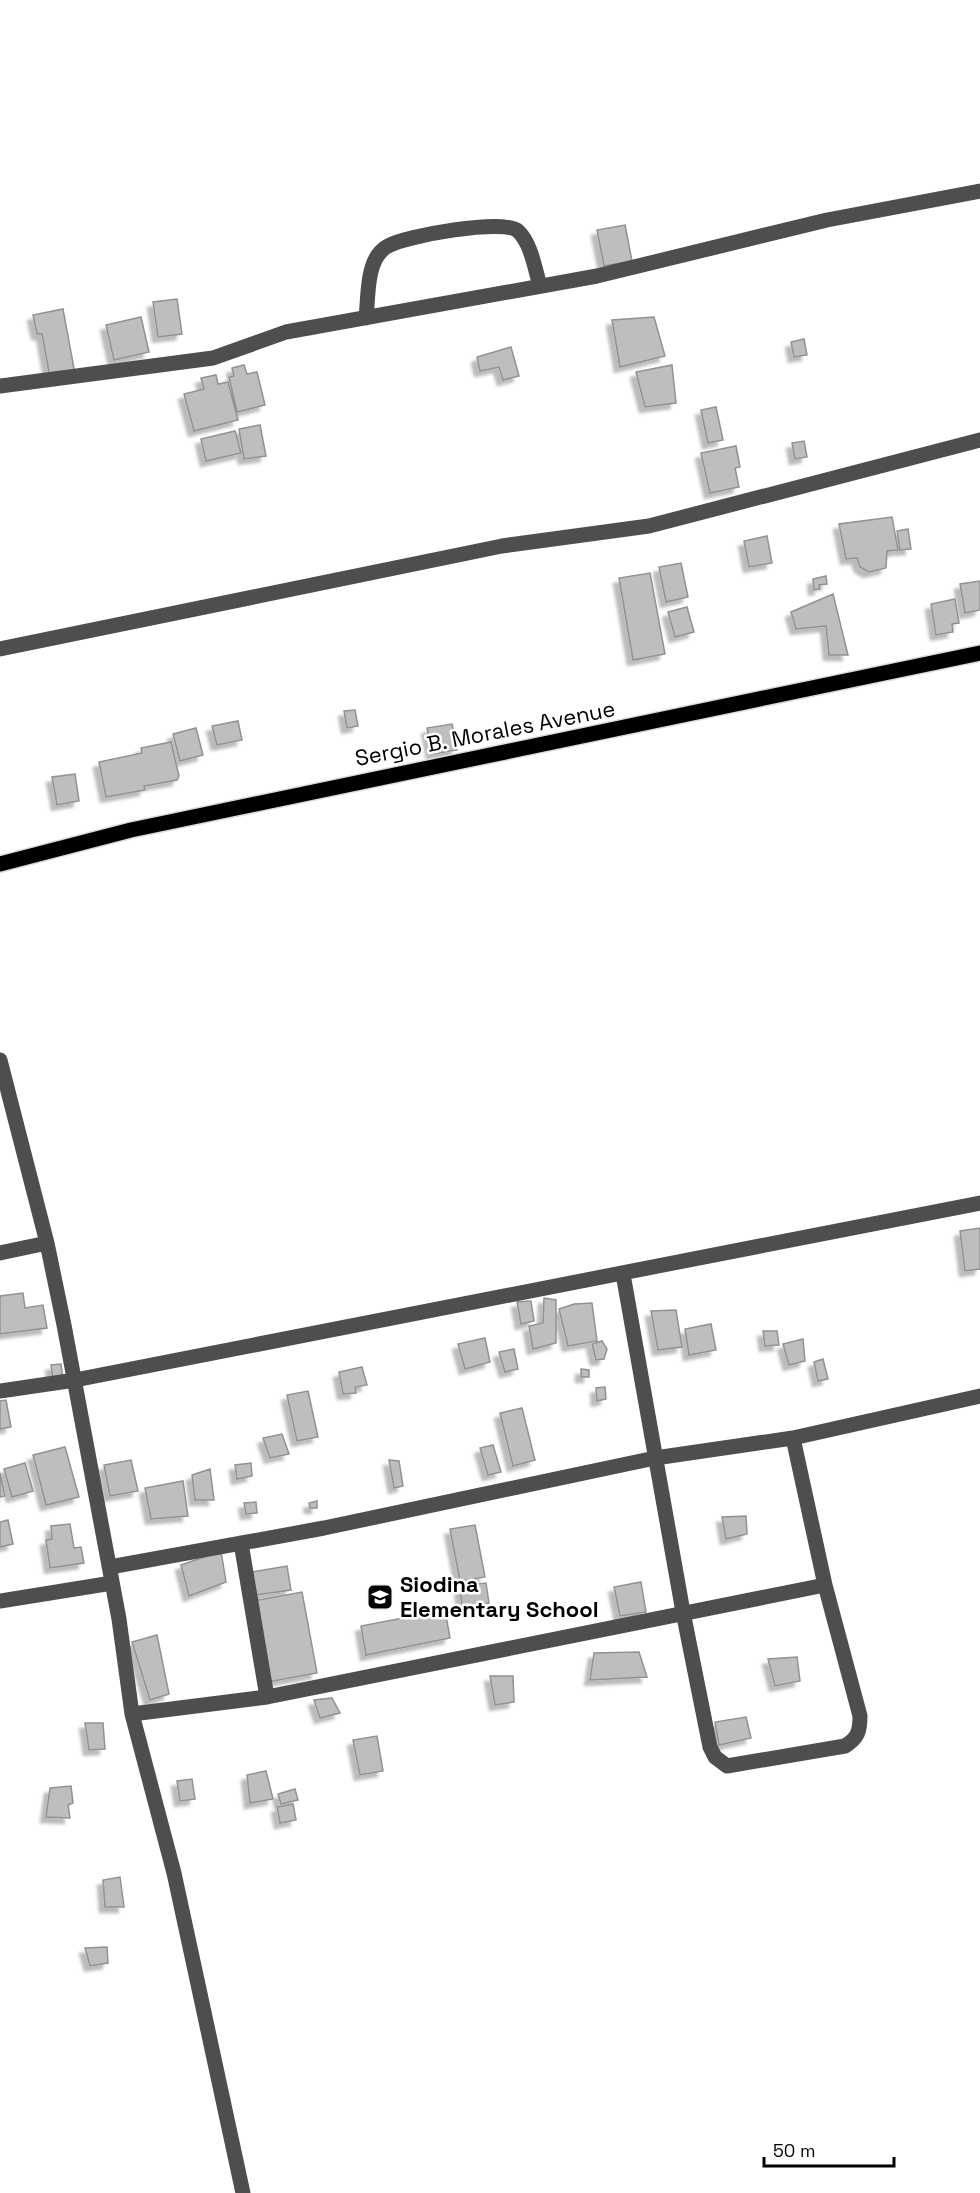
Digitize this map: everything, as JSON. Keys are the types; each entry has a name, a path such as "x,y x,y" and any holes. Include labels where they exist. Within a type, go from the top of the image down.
{"main road":[{"name":"Sergio B. Morales Avenue","path":"0,864 141,827 980,653"}],"street":[{"path":"0,386 213,358 286,332 597,276 826,220 980,191"},
{"path":"366,318 374,264 382,250 403,240 496,225 510,226 517,231 528,249 540,286"},
{"path":"0,649 480,550 649,526 980,440"},
{"path":"0,1060 47,1243 75,1380 110,1567 132,1714 174,1873 243,2193"},
{"path":"0,1391 75,1380 980,1203"},
{"path":"0,1253 47,1243"},
{"path":"622,1274 683,1612 710,1747 721,1763 727,1766 845,1746 854,1740 860,1731 860,1716 825,1585 793,1438"},
{"path":"110,1567 241,1543 655,1458 793,1438 980,1396"},
{"path":"241,1543 267,1697"},
{"path":"0,1601 112,1583"},
{"path":"132,1714 267,1697 825,1585"}],"building":[{"path":"625,225 632,261 604,266 597,230"},
{"path":"177,299 182,334 158,337 153,302"},
{"path":"63,309 75,374 50,378 42,334 37,334 33,315"},
{"path":"141,317 149,352 114,360 106,325"},
{"path":"654,317 665,356 620,367 612,320"},
{"path":"804,339 807,355 794,357 791,342"},
{"path":"511,347 519,376 503,380 499,367 480,371 477,357"},
{"path":"244,365 247,374 257,372 265,405 237,412 229,377 234,376 232,368"},
{"path":"672,365 676,403 645,407 636,372"},
{"path":"216,375 218,384 228,382 238,420 194,431 184,394 204,389 201,378"},
{"path":"716,407 723,440 708,443 701,410"},
{"path":"260,425 266,456 244,459 239,429"},
{"path":"235,431 241,453 206,461 201,439"},
{"path":"804,441 807,457 795,459 792,443"},
{"path":"736,446 740,467 735,468 739,487 710,493 701,453"},
{"path":"892,517 898,550 887,551 886,568 869,572 860,567 857,558 846,559 839,524"},
{"path":"908,529 911,549 900,550 897,531"},
{"path":"767,536 772,563 749,567 744,541"},
{"path":"681,563 688,597 666,602 659,567"},
{"path":"650,573 665,654 633,660 619,578"},
{"path":"826,576 827,584 819,585 820,589 814,590 813,579"},
{"path":"980,581 980,610 965,613 960,584"},
{"path":"833,594 848,655 829,655 826,626 796,629 791,612"},
{"path":"955,599 959,623 952,624 953,632 936,635 931,604"},
{"path":"687,607 694,632 675,637 668,612"},
{"path":"355,710 358,726 347,728 344,711"},
{"path":"238,721 242,740 217,745 212,726"},
{"path":"452,724 457,750 432,754 427,728"},
{"path":"196,728 203,755 180,761 173,734"},
{"path":"171,742 179,776 177,780 144,786 145,790 106,797 99,762 142,753 141,748"},
{"path":"75,774 79,801 57,805 52,777"},
{"path":"980,1228 980,1269 965,1271 960,1231"},
{"path":"23,1293 25,1308 43,1305 47,1328 0,1334 0,1296"},
{"path":"544,1298 556,1300 556,1343 533,1349 529,1326 543,1323"},
{"path":"531,1301 534,1321 521,1324 517,1302"},
{"path":"592,1303 597,1341 568,1346 559,1309 574,1304"},
{"path":"676,1310 682,1347 658,1350 651,1311"},
{"path":"711,1324 716,1350 689,1355 685,1329"},
{"path":"763,1331 777,1331 779,1345 765,1346"},
{"path":"485,1338 490,1362 465,1369 458,1344"},
{"path":"803,1339 805,1361 789,1365 783,1344"},
{"path":"602,1341 607,1349 604,1359 596,1360 592,1344"},
{"path":"514,1349 518,1369 505,1372 499,1352"},
{"path":"823,1359 828,1379 818,1381 814,1362"},
{"path":"61,1364 63,1380 53,1381 51,1365"},
{"path":"362,1367 367,1385 355,1387 356,1393 343,1394 339,1372"},
{"path":"581,1369 589,1370 589,1377 581,1377"},
{"path":"605,1387 606,1399 597,1401 596,1388"},
{"path":"308,1391 318,1437 297,1441 287,1395"},
{"path":"6,1400 11,1427 0,1429 0,1401"},
{"path":"522,1408 535,1460 513,1466 500,1413"},
{"path":"282,1434 289,1454 270,1458 263,1438"},
{"path":"493,1445 501,1472 488,1475 480,1448"},
{"path":"65,1447 79,1497 46,1505 33,1455"},
{"path":"131,1460 138,1491 110,1496 104,1465"},
{"path":"389,1460 399,1461 403,1486 394,1488"},
{"path":"25,1463 33,1491 12,1497 4,1469"},
{"path":"251,1463 252,1476 237,1479 235,1465"},
{"path":"210,1469 214,1500 195,1500 192,1475"},
{"path":"0,1473 5,1496 0,1497"},
{"path":"183,1481 188,1516 151,1519 145,1488"},
{"path":"317,1501 317,1508 310,1508 309,1503"},
{"path":"256,1502 257,1513 246,1514 244,1503"},
{"path":"746,1516 747,1534 726,1539 722,1517"},
{"path":"8,1520 13,1544 0,1547 0,1522"},
{"path":"70,1524 74,1548 81,1547 84,1563 50,1568 46,1540 52,1539 51,1526"},
{"path":"475,1525 485,1577 460,1581 450,1529"},
{"path":"221,1551 226,1582 189,1596 181,1565"},
{"path":"287,1566 291,1590 256,1595 252,1572"},
{"path":"641,1582 646,1612 620,1616 614,1587"},
{"path":"486,1583 489,1603 462,1607 460,1586"},
{"path":"302,1592 317,1673 268,1682 253,1601"},
{"path":"445,1610 450,1638 366,1655 361,1626"},
{"path":"157,1635 169,1694 150,1700 132,1642"},
{"path":"639,1652 647,1677 590,1680 594,1653"},
{"path":"797,1657 800,1681 775,1686 768,1659"},
{"path":"490,1676 513,1676 514,1702 495,1705"},
{"path":"332,1698 340,1713 320,1718 314,1700"},
{"path":"746,1717 751,1738 719,1745 715,1722"},
{"path":"85,1723 103,1723 105,1749 89,1750"},
{"path":"377,1736 383,1771 360,1775 353,1740"},
{"path":"266,1771 273,1799 250,1803 247,1775"},
{"path":"192,1779 195,1799 180,1801 177,1781"},
{"path":"71,1786 73,1803 68,1805 70,1818 46,1817 50,1788"},
{"path":"295,1789 298,1800 281,1804 278,1794"},
{"path":"293,1804 296,1820 280,1823 277,1807"},
{"path":"120,1877 124,1907 105,1907 103,1880"},
{"path":"107,1947 108,1963 90,1966 85,1948"}],"place":[{"name":"Siodina Elementary School","path":"380,1597"}]}
